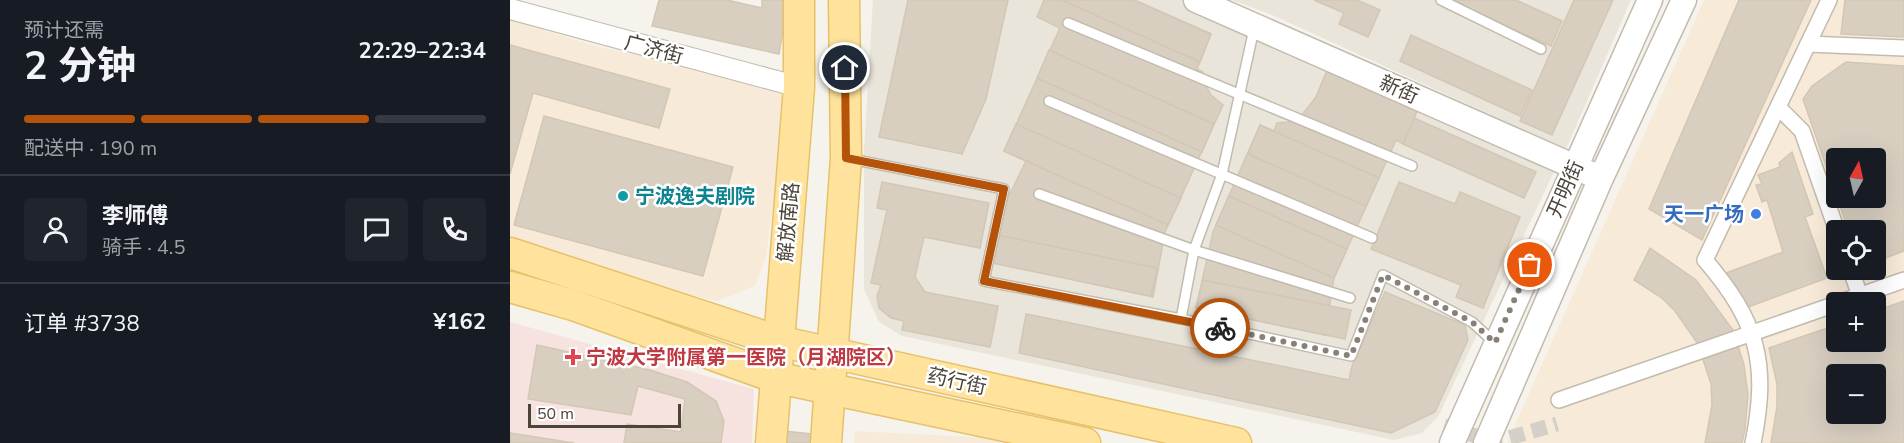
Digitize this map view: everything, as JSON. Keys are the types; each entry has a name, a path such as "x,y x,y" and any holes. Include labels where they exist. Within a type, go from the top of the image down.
{"main road":[{"name":"解放南路","path":"771,443 774,377 799,87 799,0"},
{"path":"826,443 846,158 844,0"},
{"name":"药行街","path":"510,253 778,341 1236,443"},
{"name":"药行街","path":"510,287 573,305 774,377 1085,443"}],"street":[{"name":"新街","path":"1196,0 1601,178"},
{"name":"开明街","path":"1452,443 1650,0"},
{"name":"开明街","path":"1486,443 1601,178 1683,0"},
{"path":"1753,443 1759,413 1759,370 1753,331 1728,288 1705,260 1829,0"},
{"name":"广济街","path":"510,9 799,87"},
{"path":"1808,44 1904,48"},
{"path":"1778,107 1802,131 1833,220"},
{"path":"1871,292 1904,280"},
{"path":"1559,400 1826,307"}],"lane":[{"path":"1441,0 1541,49"},
{"path":"1068,23 1412,166"},
{"path":"1181,319 1194,250 1222,174 1255,26"},
{"path":"1049,101 1372,238"},
{"path":"846,158 1004,189 984,281 1181,319 1351,356 1383,275 1472,322 1495,343"},
{"path":"1039,194 1194,250 1350,298"}],"shaded area":[{"path":"873,0 1187,0 1560,159 1438,417 1422,433 1394,440 902,336 879,322 864,289 864,150"},
{"path":"1232,0 1631,0 1566,149 1272,15"},
{"name":"天一广场","path":"1704,0 1904,0 1904,443 1507,443"},
{"path":"510,20 592,45 781,87 787,100 766,257 755,286 717,301 656,287 510,236"},
{"name":"宁波大学附属第一医院（月湖院区）","path":"510,322 754,389 752,443 510,443"},
{"path":"855,431 1034,440 1033,443 854,443"}],"building":[{"path":"659,0 727,0 762,8 762,0 785,0 785,17 779,54 652,26"},
{"path":"908,0 1008,0 986,99 962,154 879,137"},
{"path":"1044,0 1134,0 1211,34 1197,69 1203,72 1204,82 1211,95 1223,105 1165,232 1153,297 993,262 1006,202 1026,161 1004,151 1060,28 1037,17"},
{"path":"1062,0 1134,0 1211,34 1200,62"},
{"path":"1314,0 1357,0 1380,10 1368,37 1339,24 1344,13"},
{"path":"1449,0 1516,0 1562,21 1551,46"},
{"path":"1574,0 1613,0 1552,135 1520,121"},
{"path":"1739,0 1811,0 1702,240 1649,209"},
{"path":"1845,0 1904,0 1904,37 1841,34"},
{"path":"1411,35 1532,90 1520,116 1400,61"},
{"path":"510,45 670,89 659,128 533,93 510,174"},
{"path":"1049,50 1214,124 1202,152 1037,78"},
{"path":"1846,62 1904,66 1904,251 1886,258 1886,220 1845,220 1841,208 1886,208 1886,148 1826,148 1826,166 1803,99 1812,86"},
{"path":"1327,71 1417,111 1414,118 1536,172 1524,198 1403,144 1406,137 1316,97"},
{"path":"1327,71 1417,111 1403,144 1396,140 1334,278 1325,335 1196,308 1213,232 1260,125 1274,131 1277,123 1288,122 1302,115 1316,97"},
{"name":"宁波逸夫剧院","path":"544,116 733,167 703,276 514,225"},
{"path":"1016,124 1181,198 1168,225 1004,151"},
{"path":"1260,125 1379,178 1366,206 1248,154"},
{"path":"1792,152 1813,214 1805,217 1826,278 1748,307 1726,273 1783,252 1767,200 1762,202 1756,185 1762,184 1758,175 1780,167 1779,163"},
{"path":"882,182 989,203 980,248 924,237 915,277 925,292 998,306 990,347 902,330 904,321 891,318 879,308 877,296 881,285 871,283 887,210 877,208"},
{"path":"1399,182 1455,204 1460,192 1520,217 1483,308 1456,297 1461,285 1371,249"},
{"path":"1229,196 1347,249 1334,278 1216,225"},
{"path":"998,235 1157,268 1151,296 992,263"},
{"path":"1650,248 1696,280 1733,330 1744,365 1748,395 1742,443 1705,443 1712,405 1711,384 1698,344 1675,311 1662,298 1634,280"},
{"path":"1203,280 1351,310 1345,339 1196,308"},
{"path":"1385,292 1465,325 1468,340 1435,412 1391,433 1019,353 1026,314 1349,380 1352,366"},
{"path":"1904,301 1904,443 1771,443 1777,406 1777,384 1769,348 1826,328 1826,352 1886,352 1886,307"},
{"path":"537,345 650,370 687,382 716,401 724,421 721,443 624,443 627,424 681,432 685,399 638,386 631,415 528,399"},
{"path":"765,429 840,437 840,443 764,443"},
{"path":"510,433 574,443 510,443"}],"tunnel":[{"path":"1444,426 1495,442 1557,424"}],"way so far":[{"path":"1220,328 1351,356 1383,275 1472,322 1495,343 1530,265"}],"place":[{"name":"宁波逸夫剧院","path":"623,196"},
{"name":"天一广场","path":"1756,214"},
{"name":"宁波大学附属第一医院（月湖院区）","path":"573,357"}],"route":[{"path":"845,68 846,158 1004,189 984,281 1220,328"}]}
